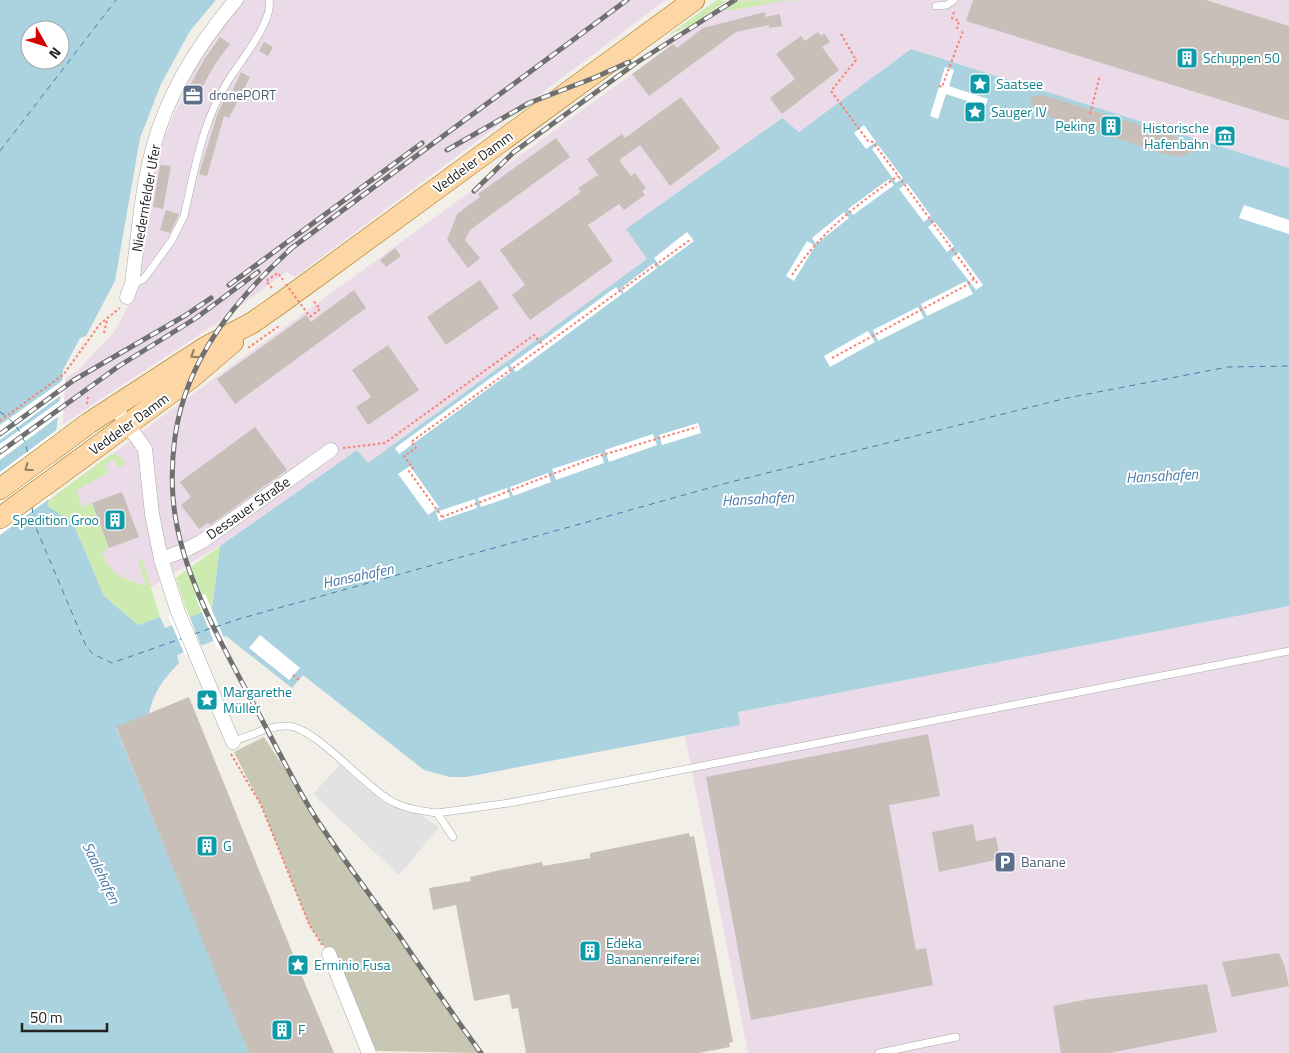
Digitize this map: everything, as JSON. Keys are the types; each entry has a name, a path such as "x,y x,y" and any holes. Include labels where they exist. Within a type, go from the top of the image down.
{"main road":[{"name":"Veddeler Damm","path":"0,489 115,407 206,348 252,323 694,0"},
{"name":"Veddeler Damm","path":"0,518 216,358 252,323"}],"street":[{"name":"Niedernfelder Ufer","path":"129,290 153,148 170,99 189,62 236,0"},
{"path":"115,407 145,448 152,514 161,559 178,612 233,742"},
{"name":"Dessauer Straße","path":"161,559 184,552 201,542 331,450"},
{"path":"328,954 369,1053"}],"lane":[{"path":"129,290 146,276 179,229 184,216 206,122 218,97 266,21 270,5 268,0"},
{"path":"936,6 947,5 954,0"},
{"path":"233,742 279,727 295,728 312,737 392,802 413,810 437,813 509,803 1289,651"},
{"path":"437,813 453,837"},
{"path":"878,1053 956,1037"}],"path":[{"path":"954,11 952,18 959,21 957,29"},
{"path":"941,87 963,31"},
{"path":"841,34 856,60 831,91 868,141 873,142 978,284"},
{"path":"1090,114 1100,75"},
{"path":"792,275 818,239 843,216 898,176"},
{"path":"690,240 654,268 411,442 416,448 404,456 413,468 409,471 442,516 557,474 598,456 697,427"},
{"path":"266,281 278,272 310,317 320,309 313,300"},
{"path":"832,358 965,286 975,278"},
{"path":"0,421 64,374 100,324 119,310 129,290"},
{"path":"104,332 107,320"},
{"path":"331,450 386,443 534,335 544,345"},
{"path":"86,406 88,397"},
{"path":"293,675 299,680"},
{"path":"233,742 231,756 261,805 309,924 328,954"}],"shaded area":[{"path":"243,0 666,0 295,277 286,272 217,323 63,424 65,379 77,371 115,331 137,288 158,151 197,63"},
{"path":"733,0 1289,0 1289,168 911,49 799,132 781,118 627,229 647,259 368,463 357,450 221,545 149,588 109,572 67,489 149,426"},
{"path":"1289,606 1289,1053 748,1053 685,736 740,725 738,712"},
{"path":"264,737 348,866 478,1053 377,1051 355,1019 329,954 309,924 261,805 234,752"},
{"path":"340,765 384,802 418,813 439,827 399,875 313,794"}],"green space":[{"path":"717,0 726,1 693,24 667,36"},
{"path":"803,0 784,1 728,11 726,9 736,1"},
{"path":"111,454 118,455 126,464 119,468 113,459 104,466 109,472 76,491 82,507 92,503 109,548 102,552 114,572 146,586 138,560 142,558 160,617 138,625 104,596 73,523 48,506 49,500"},
{"path":"220,546 212,608 189,618 176,578"}],"water":[{"path":"0,0 216,0 190,31 161,84 140,138 115,281 86,336 80,338 63,370 48,506 73,523 104,596 138,625 160,617 165,628 212,608 220,546 357,450 368,463 647,259 626,229 782,118 799,132 911,49 1289,168 1289,606 738,712 740,725 466,777 450,777 424,770 303,675 292,688 226,636 177,655 179,663 160,686 153,699 149,714 116,728 249,1053 0,1053"}],"pier":[{"path":"945,67 954,70 949,86 988,99 985,107 946,94 938,119 930,116"},
{"path":"864,125 876,142 866,149 854,133"},
{"path":"878,145 903,178 896,183 872,149"},
{"path":"889,179 894,185 853,215 848,209"},
{"path":"907,183 931,216 924,222 899,189"},
{"path":"1244,205 1289,220 1289,234 1239,218"},
{"path":"844,212 849,218 816,244 812,238"},
{"path":"935,222 954,246 947,252 928,227"},
{"path":"687,232 694,241 660,266 654,258"},
{"path":"807,241 815,246 794,281 786,276"},
{"path":"959,252 983,285 976,290 951,258"},
{"path":"654,263 657,268 624,293 621,288"},
{"path":"966,281 973,294 927,316 921,304"},
{"path":"616,287 622,294 516,372 510,365"},
{"path":"918,307 924,318 878,341 873,330"},
{"path":"868,331 875,342 830,367 824,356"},
{"path":"507,366 511,372 399,454 395,448"},
{"path":"65,379 64,393 0,440 0,425"},
{"path":"64,398 63,413 0,460 0,444"},
{"path":"698,423 701,433 662,445 659,435"},
{"path":"58,429 50,498 0,535 0,472"},
{"path":"653,434 657,445 609,462 605,450"},
{"path":"601,453 604,463 556,480 552,469"},
{"path":"410,466 439,507 428,515 398,474"},
{"path":"548,473 551,482 513,496 510,487"},
{"path":"507,488 510,497 481,507 478,498"},
{"path":"475,499 477,508 439,521 436,512"},
{"path":"205,594 227,645 217,649 196,598"},
{"path":"186,608 202,648 185,655 168,616"},
{"path":"260,635 300,668 289,680 249,648"}],"building":[{"name":"Schuppen 50","path":"973,0 1206,0 1289,26 1289,121 966,21"},
{"path":"765,12 766,17 780,14 782,26 769,28 769,25 736,32 649,96 632,74 673,44 677,48 703,28"},
{"path":"818,32 821,36 824,33 830,42 822,47 839,70 782,114 770,98 795,79 776,54 801,36 805,41"},
{"path":"220,37 230,44 215,64 193,104 183,98 205,58"},
{"path":"264,42 273,47 268,56 259,51"},
{"path":"241,72 250,77 229,118 224,116 207,176 199,174 217,115 228,92 231,94"},
{"name":"Peking","path":"1043,95 1175,136 1186,142 1194,151 1181,157 1168,155 1047,116 1030,104 1032,96"},
{"path":"681,97 720,148 670,186 640,145 619,160 631,176 635,173 646,188 642,191 645,195 624,210 619,204 588,225 613,261 530,320 512,295 525,285 500,250 581,192 578,188 598,175 587,159 622,134 625,138"},
{"path":"556,138 570,157 470,230 465,240 480,258 468,268 447,240 457,214 480,197 478,194"},
{"path":"160,165 171,166 163,209 153,207"},
{"path":"166,210 179,214 170,233 160,230"},
{"path":"395,248 401,256 386,267 380,260"},
{"path":"480,280 499,308 446,345 427,317"},
{"path":"354,290 366,308 235,404 217,379 306,315 311,322"},
{"path":"388,345 419,390 368,425 356,407 371,397 352,370"},
{"path":"255,427 287,470 210,525 208,523 199,529 181,505 191,497 180,482"},
{"name":"Spedition Groo","path":"122,492 139,537 109,548 92,503"},
{"name":"G","path":"189,697 334,1053 249,1053 224,994 116,727"},
{"path":"928,734 940,796 889,805 916,950 926,948 933,985 751,1020 706,777"},
{"path":"973,824 976,841 996,837 1000,859 939,872 932,832"},
{"name":"Edeka Bananenreiferei","path":"689,833 690,837 694,836 733,1042 729,1043 730,1047 699,1053 526,1053 518,1008 512,1009 509,994 474,1001 456,905 433,910 429,888 471,881 470,877 542,862 543,866 590,858 590,853"},
{"path":"1279,953 1285,967 1289,986 1232,997 1222,962"},
{"path":"1207,984 1217,1032 1109,1053 1061,1053 1053,1006 1089,999"}],"ferry route":[{"path":"0,151 116,0"},
{"path":"194,634 239,619 727,483 1067,398 1228,367 1289,366"},
{"path":"0,412 19,431 25,443 28,456"},
{"path":"32,507 34,523 86,646 93,654 112,663 183,638"}],"railway":[{"path":"289,250 627,0"},
{"path":"474,191 514,152 636,63 735,0"},
{"path":"447,150 529,103 629,62"},
{"path":"229,285 422,143"},
{"path":"293,247 234,309 202,356 190,381 181,408 175,437 172,471 175,515 182,548 208,616 317,820 481,1053"},
{"path":"0,452 119,366 196,318 258,272"},
{"path":"0,434 74,380 186,315 211,298"}],"place":[{"name":"Schuppen 50","path":"1187,58"},
{"name":"Saatsee","path":"980,84"},
{"name":"dronePORT","path":"193,95"},
{"name":"Sauger IV","path":"975,112"},
{"name":"Peking","path":"1111,126"},
{"name":"Historische Hafenbahn","path":"1225,136"},
{"name":"Spedition Groo","path":"115,520"},
{"name":"Margarethe Müller","path":"207,700"},
{"name":"G","path":"207,846"},
{"name":"Banane","path":"1005,862"},
{"name":"Edeka Bananenreiferei","path":"590,951"},
{"name":"Erminio Fusa","path":"298,965"},
{"name":"F","path":"282,1030"}],"water label":[{"name":"Hansahafen","path":"1162,476"},
{"name":"Hansahafen","path":"758,499"},
{"name":"Hansahafen","path":"358,576"},
{"name":"Saalehafen","path":"101,873"}]}
